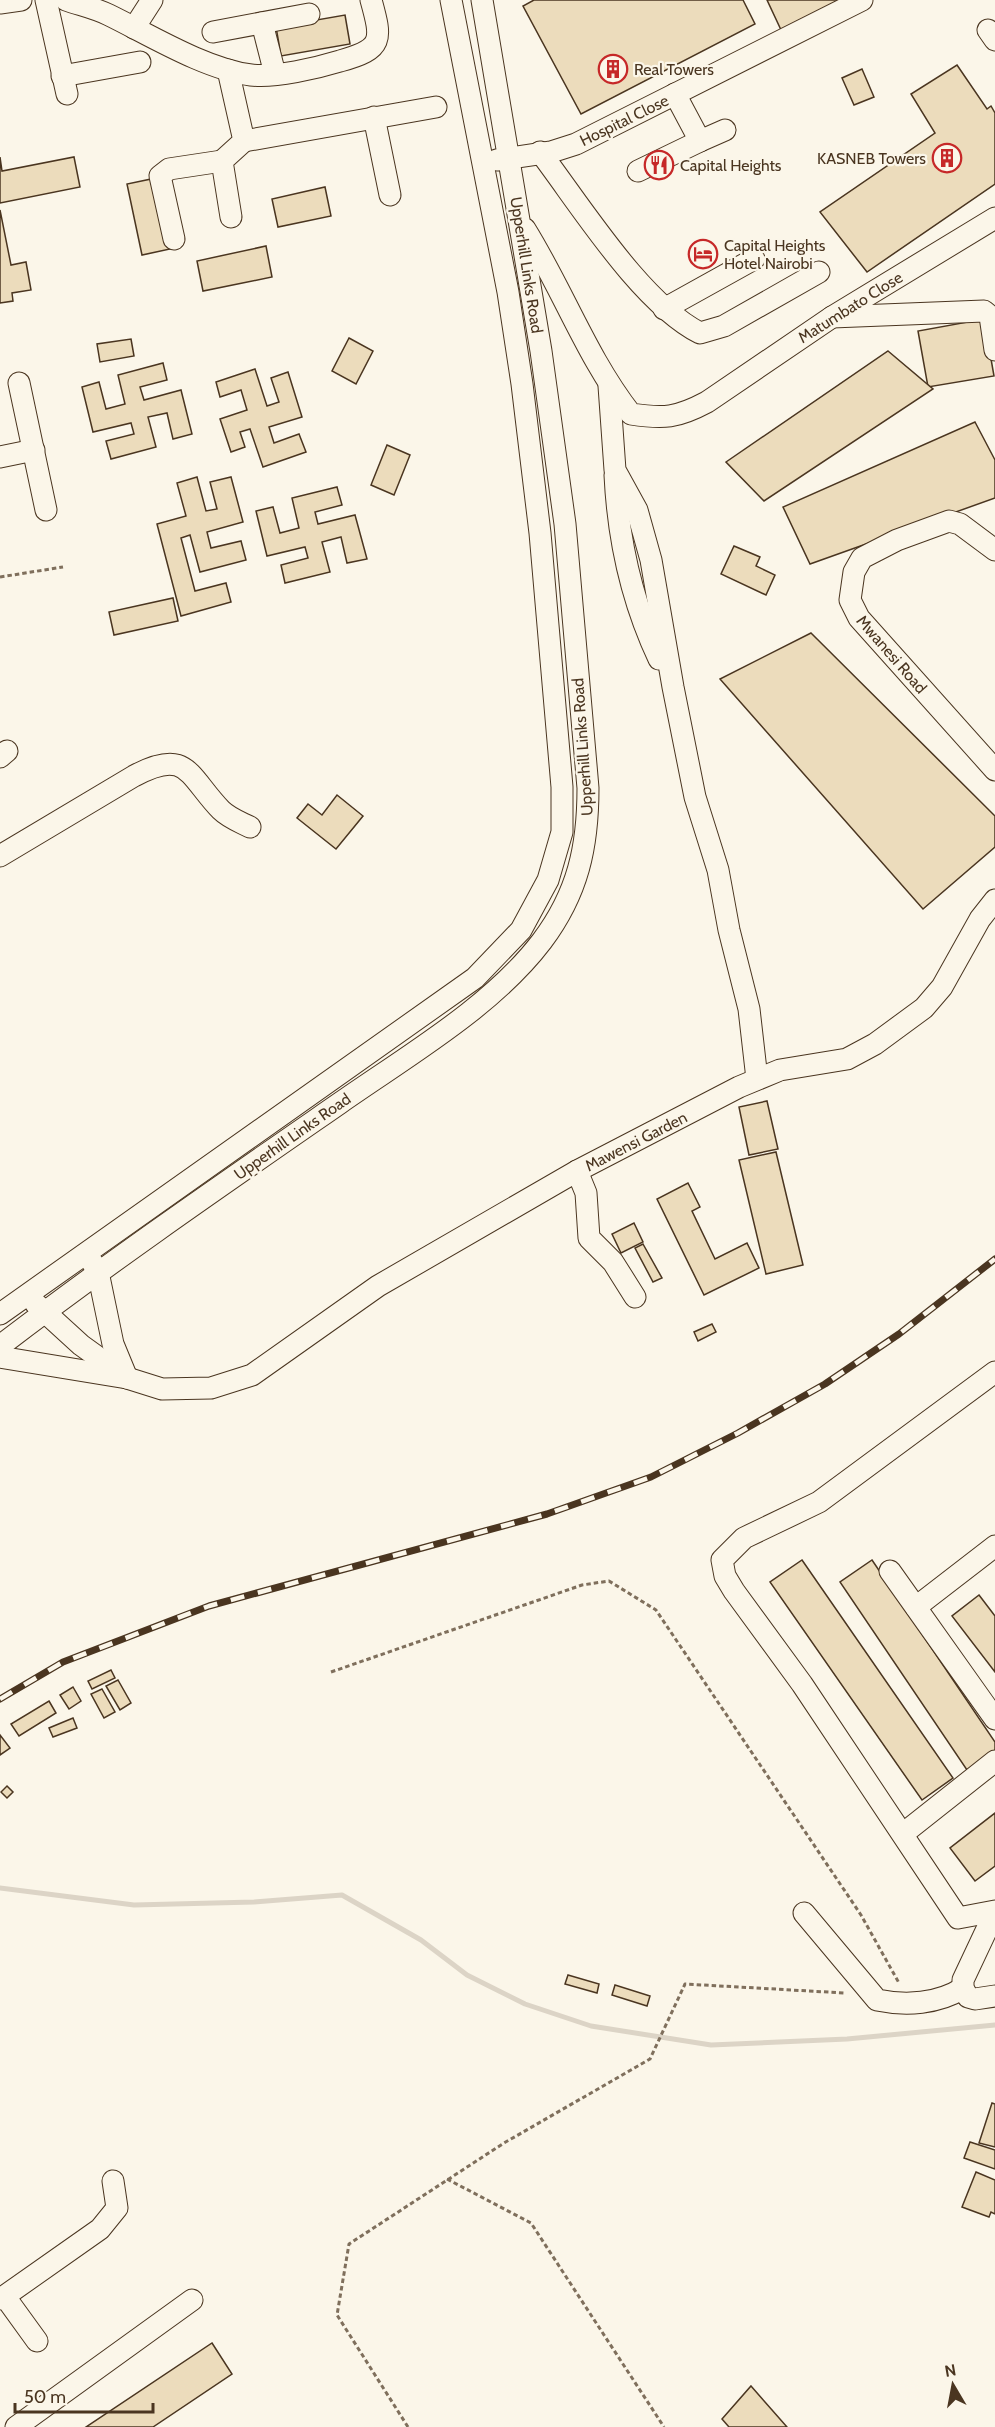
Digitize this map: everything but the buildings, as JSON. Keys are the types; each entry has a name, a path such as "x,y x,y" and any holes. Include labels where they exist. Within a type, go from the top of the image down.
{"street":[{"path":"46,0 65,85 140,62"},
{"path":"66,0 106,14 228,70 249,75 275,74 339,62 374,48 379,40 379,30 371,0"},
{"path":"134,28 152,0"},
{"path":"451,0 481,163"},
{"path":"482,0 510,158"},
{"name":"Hospital Close","path":"481,163 551,152 576,144 862,0"},
{"path":"213,32 309,14"},
{"path":"262,22 275,74"},
{"path":"228,70 244,141"},
{"path":"675,94 700,141"},
{"path":"174,239 160,176 169,169 222,160 244,141 436,106"},
{"path":"374,117 390,195"},
{"path":"638,171 726,130"},
{"path":"540,152 633,275 664,309 684,325 700,333 724,326 819,272"},
{"name":"Upperhill Links Road","path":"0,1346 98,1272 483,1002 541,942 565,903 581,868 588,822 588,788 565,524 510,158"},
{"path":"222,160 231,217"},
{"name":"Upperhill Links Road","path":"0,1314 475,978 521,930 548,880 562,832 560,747 540,533 522,384 508,292 481,163"},
{"name":"Matumbato Close","path":"609,386 631,414 664,418 686,413 707,402 832,317 995,218"},
{"path":"520,221 550,269 609,386 615,470 637,510 651,560 695,797 718,870 729,930 749,1009 757,1079"},
{"path":"664,309 754,259"},
{"path":"832,317 984,311 990,316 995,350"},
{"path":"20,382 46,510"},
{"path":"0,457 34,450"},
{"name":"Mwanesi Road","path":"995,550 955,522 942,522 862,558 854,572 850,600 859,618 995,770"},
{"path":"0,856 134,776 154,765 168,763 187,769 223,812 250,827"},
{"name":"Mawensi Garden","path":"127,1378 162,1389 182,1389 211,1388 252,1374 378,1286 577,1171 757,1079 780,1070 847,1059 875,1044 924,1008 942,987 980,919 995,900"},
{"path":"577,1171 586,1193 589,1238 613,1262 635,1297"},
{"path":"87,1251 98,1272 113,1344 127,1378"},
{"path":"27,1293 45,1314 127,1378"},
{"path":"0,1357 127,1378"},
{"path":"995,1372 819,1502 744,1538 722,1560 725,1576 734,1591 802,1684 958,1918 995,1911"},
{"path":"916,1607 995,1546"},
{"path":"890,1571 995,1719"},
{"path":"903,1833 995,1761"},
{"path":"995,1911 963,1980 965,1995 975,1999 995,1996"},
{"path":"804,1913 878,2000 896,2004 947,1998 963,1988"},
{"path":"1,2298 100,2229 117,2208 113,2181"},
{"path":"1,2298 8,2301 37,2341"},
{"path":"16,2427 192,2300"}],"path":[{"path":"0,577 63,567"},
{"path":"331,1672 582,1585 609,1581 656,1610 861,1915 901,1987"},
{"path":"408,2427 337,2315 349,2244 504,2143 650,2059 685,1984 873,1995"},
{"path":"447,2180 531,2223 664,2427"}],"waterway":[{"path":"0,1888 134,1905 254,1902 342,1895 421,1940 467,1975 525,2004 591,2026 711,2045 847,2039 995,2025"}],"railway":[{"path":"0,1699 63,1662 209,1606 547,1514 651,1477 738,1433 825,1384 899,1334 995,1259"}],"place":[{"name":"Real Towers","path":"613,69"},
{"name":"KASNEB Towers","path":"947,158"},
{"name":"Capital Heights","path":"659,165"},
{"name":"Capital Heights Hotel Nairobi","path":"703,254"}]}
